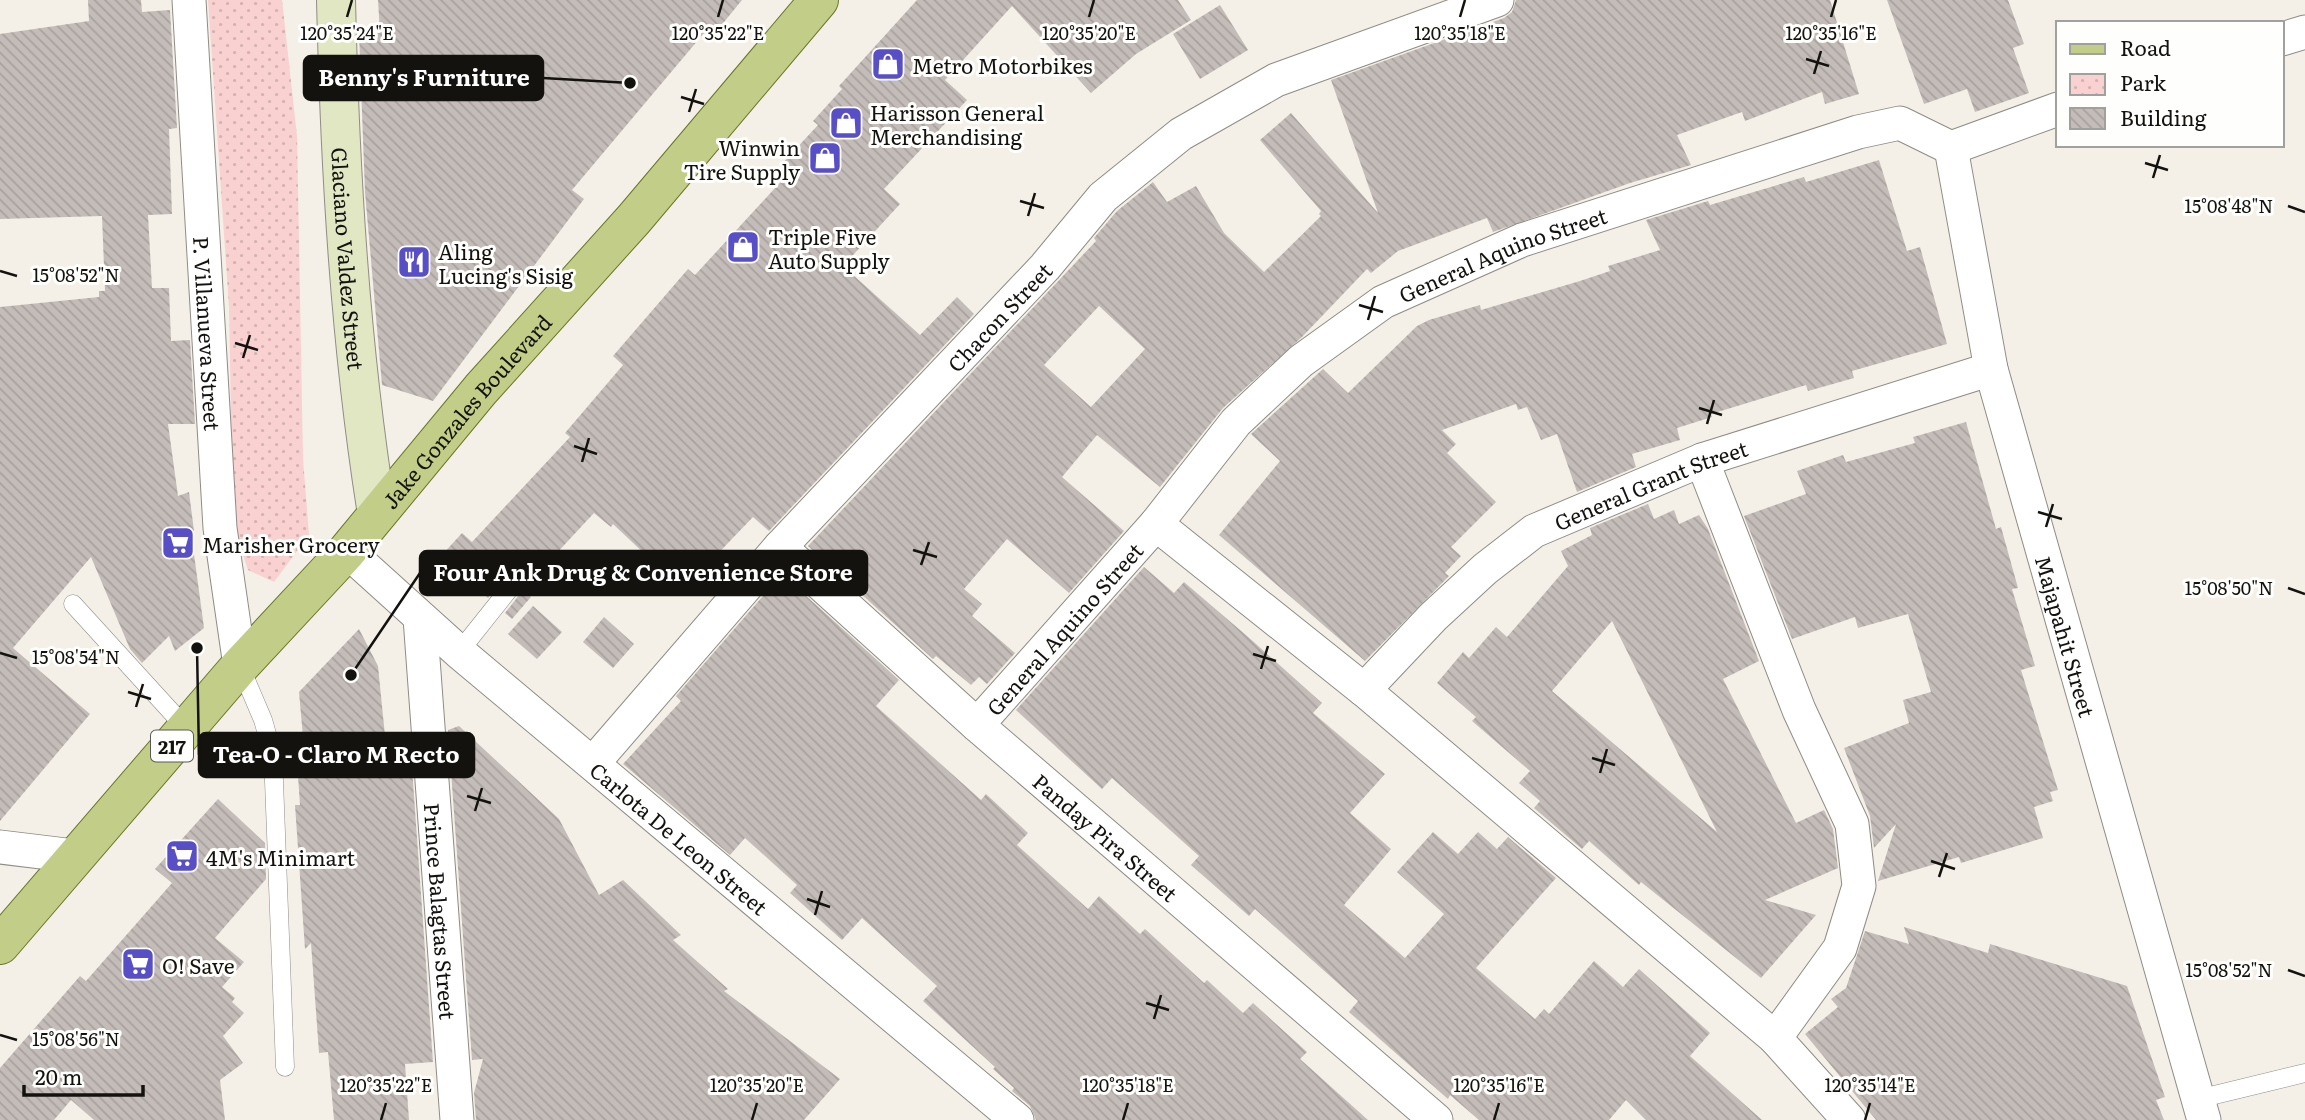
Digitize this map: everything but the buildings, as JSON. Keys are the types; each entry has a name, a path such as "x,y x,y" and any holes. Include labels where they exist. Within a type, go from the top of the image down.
{"main road":[{"name":"Jake Gonzales Boulevard","path":"0,945 240,666 347,551 481,389 634,219 819,0"}],"street":[{"name":"P. Villanueva Street","path":"189,0 220,527 240,666"},
{"name":"Glaciano Valdez Street","path":"336,0 350,292 361,416 377,514"},
{"name":"Chacon Street","path":"594,762 780,547 1045,267 1103,197 1181,134 1276,80 1497,0"},
{"path":"2284,37 2305,32"},
{"path":"1951,148 2056,110"},
{"name":"General Aquino Street","path":"977,725 1156,524 1236,422 1301,361 1383,302 1522,240 1858,132 1899,123 1951,148"},
{"name":"Majapahit Street","path":"1951,148 1991,369 2201,1110"},
{"name":"General Grant Street","path":"1364,690 1450,601 1485,569 1534,531 1702,460 1991,369"},
{"path":"1702,460 1799,710 1852,824 1859,886 1840,948 1775,1038"},
{"path":"1156,524 1364,690 1775,1038 1849,1120"},
{"name":"Panday Pira Street","path":"780,547 977,725 1436,1120"},
{"name":"Carlota De Leon Street","path":"347,551 459,652 594,762 1017,1120"},
{"name":"Prince Balagtas Street","path":"420,618 457,1120"},
{"path":"0,847 74,856"}],"lane":[{"path":"459,652 527,568"},
{"path":"73,604 187,729"},
{"path":"240,666 263,720 273,755 285,1066"},
{"path":"2201,1110 2305,1073"}],"green space":[{"path":"208,0 282,0 297,136 303,459 309,535 274,582 248,570 233,523 229,307"}],"place":[{"name":"Metro Motorbikes","path":"888,64"},
{"name":"Benny's Furniture","path":"630,83"},
{"name":"Harisson General Merchandising","path":"846,123"},
{"name":"Winwin Tire Supply","path":"825,158"},
{"name":"Triple Five Auto Supply","path":"743,247"},
{"name":"Aling Lucing's Sisig","path":"414,262"},
{"name":"Marisher Grocery","path":"178,543"},
{"name":"Tea-O - Claro M Recto","path":"197,648"},
{"name":"Four Ank Drug & Convenience Store","path":"351,675"},
{"name":"4M's Minimart","path":"182,856"},
{"name":"O! Save","path":"138,964"}]}
